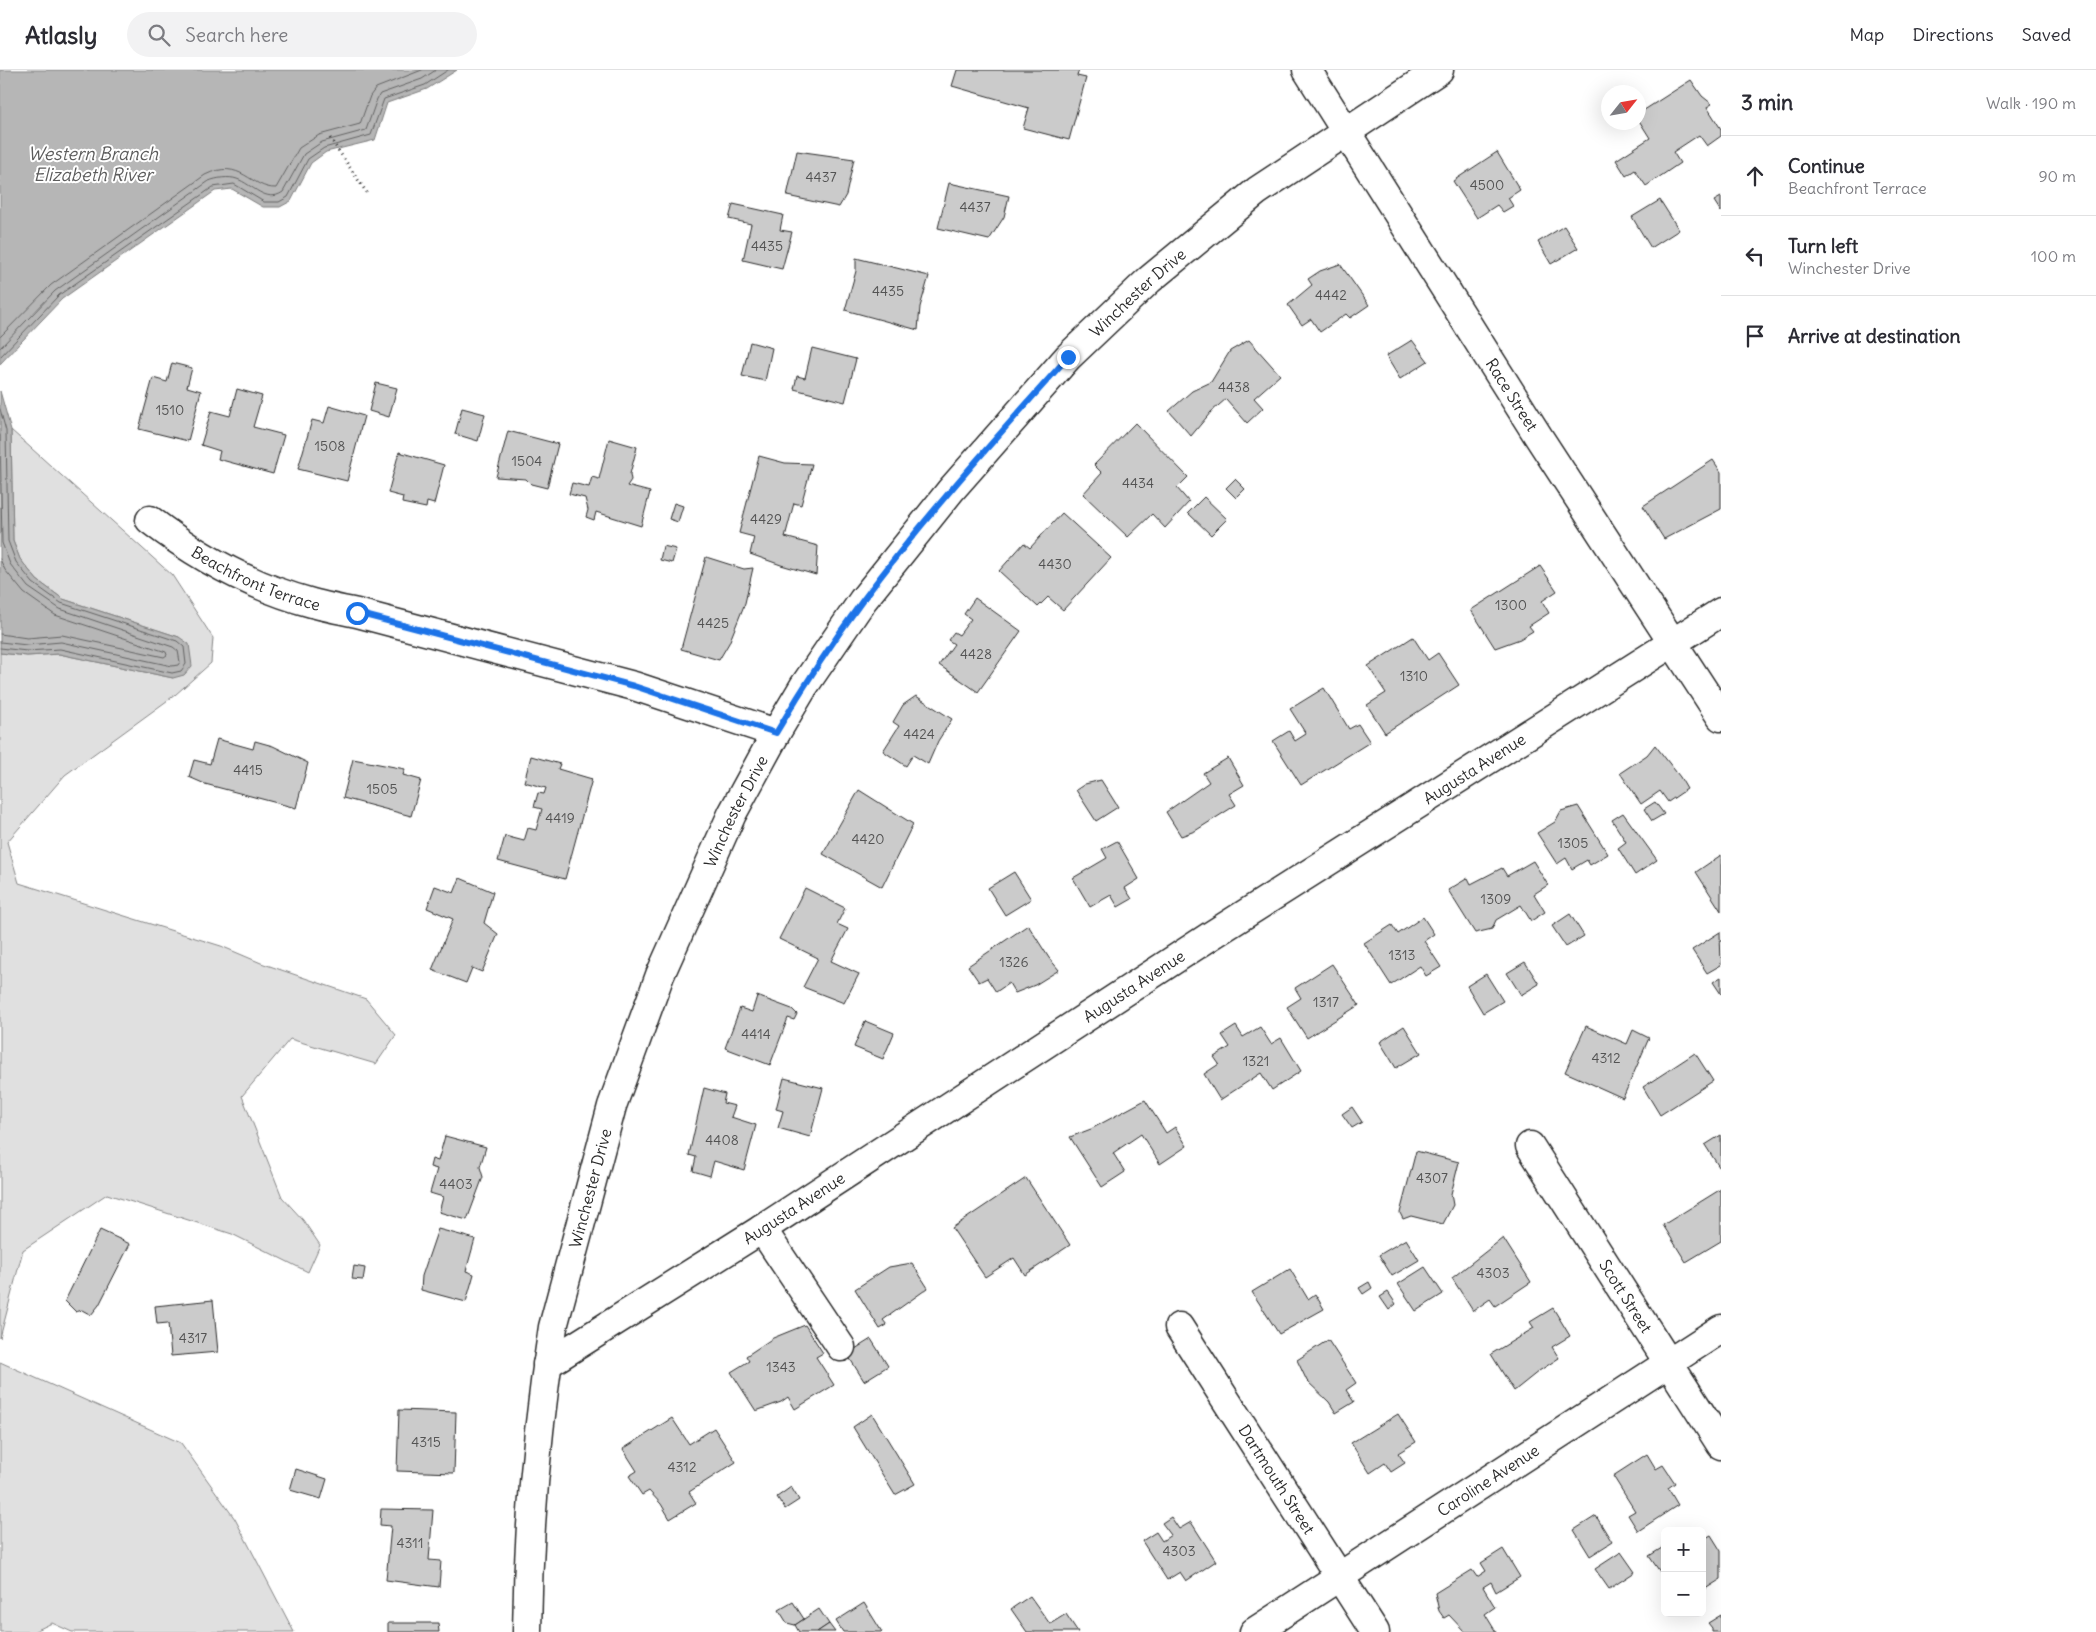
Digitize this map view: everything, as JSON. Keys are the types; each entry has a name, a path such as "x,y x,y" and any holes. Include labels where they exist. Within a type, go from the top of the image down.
{"street":[{"name":"Race Street","path":"1307,70 1540,439 1721,717"},
{"name":"Winchester Drive","path":"527,1632 534,1479 553,1327 615,1097 660,975 732,814 776,733 804,686 863,600 951,490 1068,357 1150,280 1257,191 1439,70"},
{"name":"Beachfront Terrace","path":"150,520 168,534 217,565 258,584 312,603 357,613 634,686 776,733"},
{"name":"Augusta Avenue","path":"547,1364 762,1229 1212,935 1721,612"},
{"name":"Scott Street","path":"1530,1146 1721,1445"},
{"path":"762,1229 841,1347"},
{"name":"Dartmouth Street","path":"1179,1327 1375,1632"},
{"name":"Caroline Avenue","path":"1254,1632 1721,1329"}],"path":[{"path":"330,138 367,193"}],"shaded area":[{"path":"11,430 172,575 213,638 211,663 175,695 65,775 7,842 19,883 221,946 261,963 366,999 396,1035 376,1064 290,1039 242,1096 282,1197 303,1220 320,1245 308,1272 232,1234 107,1194 23,1250 0,1338 0,653 27,656 59,654 173,678 179,637 63,599 37,580 20,559 13,541"},
{"path":"0,1362 181,1443 235,1519 294,1632 72,1632 52,1623 33,1632 0,1632"}],"water":[{"name":"Western Branch Elizabeth River","path":"0,70 457,70 427,89 387,103 375,140 326,152 311,163 291,201 280,207 263,207 232,189 215,191 62,299 0,364"},
{"path":"0,391 11,430 13,541 20,559 37,580 63,599 179,637 189,644 192,666 184,675 173,678 59,654 27,656 0,653"}],"building":[{"path":"957,70 1079,70 1077,76 1086,78 1069,140 1023,128 1029,108 952,86"},
{"path":"1691,80 1702,96 1712,104 1707,107 1721,129 1721,136 1707,146 1699,135 1673,152 1680,163 1646,186 1635,170 1626,176 1616,160 1650,138 1645,130 1646,109"},
{"path":"797,151 854,159 846,195 839,207 787,196"},
{"path":"1497,152 1520,190 1508,198 1513,206 1503,212 1497,205 1477,218 1453,181"},
{"path":"949,183 1009,196 1004,217 989,240 938,228"},
{"path":"1721,197 1721,212 1714,201"},
{"path":"1660,200 1679,230 1651,248 1632,217"},
{"path":"733,204 783,215 780,230 792,232 782,269 743,260 751,224 729,219"},
{"path":"1564,226 1578,248 1551,264 1538,242"},
{"path":"856,258 929,276 920,307 918,330 845,310 856,271"},
{"path":"1340,264 1369,305 1350,318 1346,314 1320,332 1311,319 1302,325 1288,305 1312,285 1308,279 1320,271"},
{"path":"1249,340 1280,375 1254,398 1263,408 1247,423 1226,399 1211,412 1191,436 1169,411 1192,391 1211,382 1230,351"},
{"path":"1412,340 1428,361 1400,379 1386,356"},
{"path":"750,342 772,348 765,381 742,376"},
{"path":"812,348 856,359 845,402 794,389 797,376 805,378"},
{"path":"172,363 192,368 187,387 201,391 188,441 139,429 153,378 167,382"},
{"path":"376,383 397,388 389,417 369,411"},
{"path":"237,389 262,396 253,427 284,435 273,474 218,459 220,451 201,445 211,411 230,416"},
{"path":"329,406 364,416 347,481 298,469 312,420 324,423"},
{"path":"462,408 485,414 478,441 455,434"},
{"path":"1135,423 1188,477 1177,488 1189,502 1165,528 1152,514 1128,537 1083,494 1102,473 1094,465"},
{"path":"508,431 558,444 547,488 531,484 526,479 496,477"},
{"path":"609,439 637,447 630,474 631,480 627,486 650,492 641,526 596,512 594,520 586,517 588,510 585,498 569,494 572,483 589,487 592,477 599,479"},
{"path":"399,452 444,465 434,504 427,502 426,508 402,503 403,497 388,493"},
{"path":"759,456 785,463 812,464 801,505 794,503 785,537 818,546 816,575 750,554 754,537 739,533"},
{"path":"1713,460 1721,472 1721,509 1664,539 1643,506"},
{"path":"1235,479 1245,489 1236,498 1226,488"},
{"path":"1204,497 1227,519 1211,535 1188,513"},
{"path":"674,503 683,506 678,522 669,519"},
{"path":"1062,513 1111,558 1063,610 1048,597 1038,607 999,571 1024,543 1030,548"},
{"path":"663,546 676,549 672,563 660,560"},
{"path":"706,557 744,569 753,568 745,603 729,643 719,660 681,649"},
{"path":"1540,566 1557,591 1542,601 1549,613 1529,626 1533,631 1520,639 1495,648 1471,610"},
{"path":"975,598 1021,631 978,692 939,665 954,644 948,640 954,632 959,635 971,619 964,614"},
{"path":"1413,637 1428,660 1438,653 1459,685 1385,733 1367,705 1386,693 1368,666"},
{"path":"1324,688 1349,729 1358,724 1370,742 1301,785 1273,741 1289,731 1295,741 1306,734 1290,709"},
{"path":"916,696 952,719 938,741 928,764 913,755 906,766 883,751 899,726 893,722 903,705"},
{"path":"217,739 253,749 255,741 273,746 308,763 296,808 205,784 189,777 194,760 210,764"},
{"path":"1655,745 1687,789 1668,802 1660,791 1641,804 1620,773 1647,755"},
{"path":"531,756 560,764 558,769 592,779 565,879 498,861 505,836 524,841 528,828 536,830 542,809 534,807 538,793 544,794 546,788 524,782"},
{"path":"1228,758 1244,785 1229,794 1236,805 1195,831 1181,836 1166,812 1209,782 1203,773"},
{"path":"353,759 405,769 403,775 421,780 411,816 343,798"},
{"path":"1101,780 1118,807 1096,821 1076,790 1085,784"},
{"path":"859,790 913,824 882,887 823,854"},
{"path":"1655,802 1664,814 1652,821 1644,809"},
{"path":"1578,806 1608,854 1590,865 1587,860 1572,869 1566,858 1557,864 1537,833 1555,822 1561,811"},
{"path":"1623,813 1657,860 1635,875 1618,848 1626,842 1612,820"},
{"path":"1117,841 1139,879 1125,888 1132,899 1118,907 1111,895 1090,907 1073,878 1107,858 1102,849"},
{"path":"1721,855 1721,911 1696,872"},
{"path":"1533,861 1548,885 1534,894 1545,912 1531,921 1521,905 1496,920 1492,929 1475,933 1448,890 1468,878 1471,884 1502,868 1507,876"},
{"path":"1014,872 1031,899 1005,915 988,888"},
{"path":"460,878 493,892 484,923 498,934 482,972 472,968 466,983 432,970 453,919 427,908 435,886 454,893"},
{"path":"805,888 845,908 837,924 848,929 831,961 859,974 844,1003 803,987 818,958 779,939"},
{"path":"1570,914 1584,936 1566,947 1552,926"},
{"path":"1423,917 1434,934 1424,941 1441,967 1426,976 1420,966 1391,985 1364,943 1392,925 1398,934"},
{"path":"1028,925 1059,970 1035,985 1015,993 1009,983 996,992 987,978 979,982 968,966"},
{"path":"1720,932 1721,965 1707,973 1692,950"},
{"path":"1525,962 1539,984 1521,995 1507,973"},
{"path":"1332,964 1359,1005 1307,1038 1287,1007 1301,998 1295,988"},
{"path":"1486,974 1503,1001 1483,1013 1467,986"},
{"path":"1721,977 1721,994 1713,982"},
{"path":"757,996 792,1009 797,1014 794,1020 788,1018 770,1065 725,1048 740,1008 752,1012"},
{"path":"865,1021 894,1033 883,1059 854,1047"},
{"path":"1236,1026 1243,1037 1260,1027 1271,1044 1281,1038 1301,1071 1272,1090 1261,1073 1220,1100 1204,1074 1219,1064 1214,1057 1230,1047 1222,1035"},
{"path":"1404,1026 1421,1053 1396,1068 1380,1042"},
{"path":"1586,1026 1627,1044 1633,1030 1649,1038 1623,1098 1565,1072"},
{"path":"1695,1053 1713,1081 1660,1115 1643,1087"},
{"path":"784,1078 823,1088 810,1137 778,1128 783,1111 776,1109"},
{"path":"704,1088 725,1094 723,1103 735,1106 731,1117 756,1125 744,1170 714,1161 710,1176 693,1171 696,1157 689,1155"},
{"path":"1145,1100 1166,1133 1175,1127 1187,1146 1160,1164 1141,1134 1113,1153 1125,1172 1102,1187 1070,1137 1091,1129"},
{"path":"1352,1107 1362,1122 1352,1128 1342,1114"},
{"path":"1721,1135 1721,1170 1705,1145"},
{"path":"445,1136 486,1147 480,1167 483,1177 467,1220 439,1212 443,1197 430,1193 437,1169 430,1167 432,1159 438,1161"},
{"path":"1416,1151 1459,1162 1451,1194 1453,1205 1443,1224 1411,1216 1403,1219 1400,1213"},
{"path":"1026,1178 1070,1245 1025,1275 1014,1258 985,1277 952,1228"},
{"path":"1721,1189 1721,1241 1686,1262 1663,1225"},
{"path":"438,1229 475,1239 466,1271 474,1274 466,1302 421,1290 422,1276"},
{"path":"100,1230 130,1244 99,1305 91,1315 82,1310 76,1312 65,1301"},
{"path":"1503,1238 1531,1282 1495,1306 1490,1299 1473,1311 1452,1278"},
{"path":"1406,1239 1419,1260 1392,1276 1379,1255"},
{"path":"912,1263 928,1288 883,1320 887,1325 880,1329 855,1289 889,1267"},
{"path":"354,1266 365,1268 363,1280 352,1279"},
{"path":"1425,1267 1443,1294 1416,1311 1398,1284"},
{"path":"1290,1269 1308,1299 1315,1294 1324,1309 1279,1334 1252,1292"},
{"path":"1369,1282 1372,1288 1363,1294 1359,1288"},
{"path":"1388,1292 1396,1304 1389,1310 1380,1297"},
{"path":"213,1300 218,1352 171,1356 168,1323 157,1324 155,1306"},
{"path":"1553,1308 1570,1336 1552,1347 1559,1358 1514,1391 1491,1354 1534,1328 1530,1322"},
{"path":"805,1325 823,1353 816,1357 834,1385 795,1409 788,1397 781,1402 756,1411 731,1372 749,1361 746,1356 773,1338"},
{"path":"871,1339 888,1366 864,1381 847,1354"},
{"path":"1328,1340 1356,1383 1346,1390 1354,1402 1336,1413 1329,1402 1307,1381 1297,1360"},
{"path":"399,1410 456,1412 454,1473 397,1471"},
{"path":"872,1414 915,1484 895,1495 853,1427"},
{"path":"1398,1414 1416,1442 1398,1453 1405,1463 1391,1472 1385,1463 1370,1473 1351,1443"},
{"path":"672,1418 689,1444 714,1428 736,1462 689,1492 696,1503 670,1519 661,1504 649,1491 642,1495 629,1476 637,1471 623,1449"},
{"path":"1647,1454 1656,1469 1663,1465 1675,1483 1668,1488 1678,1505 1638,1531 1628,1515 1635,1511 1613,1476"},
{"path":"296,1469 327,1479 321,1499 290,1490"},
{"path":"791,1487 799,1500 785,1509 777,1497"},
{"path":"381,1509 433,1510 429,1560 441,1561 439,1587 386,1580 391,1526 380,1525"},
{"path":"1596,1516 1612,1542 1590,1556 1574,1530"},
{"path":"1171,1517 1179,1529 1191,1522 1216,1561 1186,1581 1180,1572 1167,1580 1142,1541 1156,1532 1162,1541 1171,1535 1162,1523"},
{"path":"1711,1535 1721,1551 1721,1579 1706,1588 1706,1572 1706,1538"},
{"path":"1661,1548 1661,1573 1649,1556"},
{"path":"1503,1549 1520,1577 1496,1592 1491,1582 1483,1587 1495,1607 1485,1614 1496,1632 1465,1632 1449,1615 1444,1618 1439,1611 1435,1593 1472,1570 1477,1577 1486,1571 1481,1563"},
{"path":"1621,1552 1635,1572 1609,1589 1595,1569"},
{"path":"1030,1596 1050,1624 1066,1614 1078,1632 1027,1632 1011,1609"},
{"path":"793,1602 804,1619 795,1625 787,1623 779,1610"},
{"path":"864,1603 882,1632 843,1632 836,1621"},
{"path":"819,1609 829,1624 817,1632 799,1632 795,1625"},
{"path":"1721,1615 1721,1632 1712,1632 1712,1628 1708,1623"},
{"path":"388,1623 438,1623 439,1632 388,1632"},
{"path":"829,1624 835,1632 817,1632"}],"route":[{"path":"357,613 634,686 776,733 804,686 863,600 951,490 1068,357"}]}
